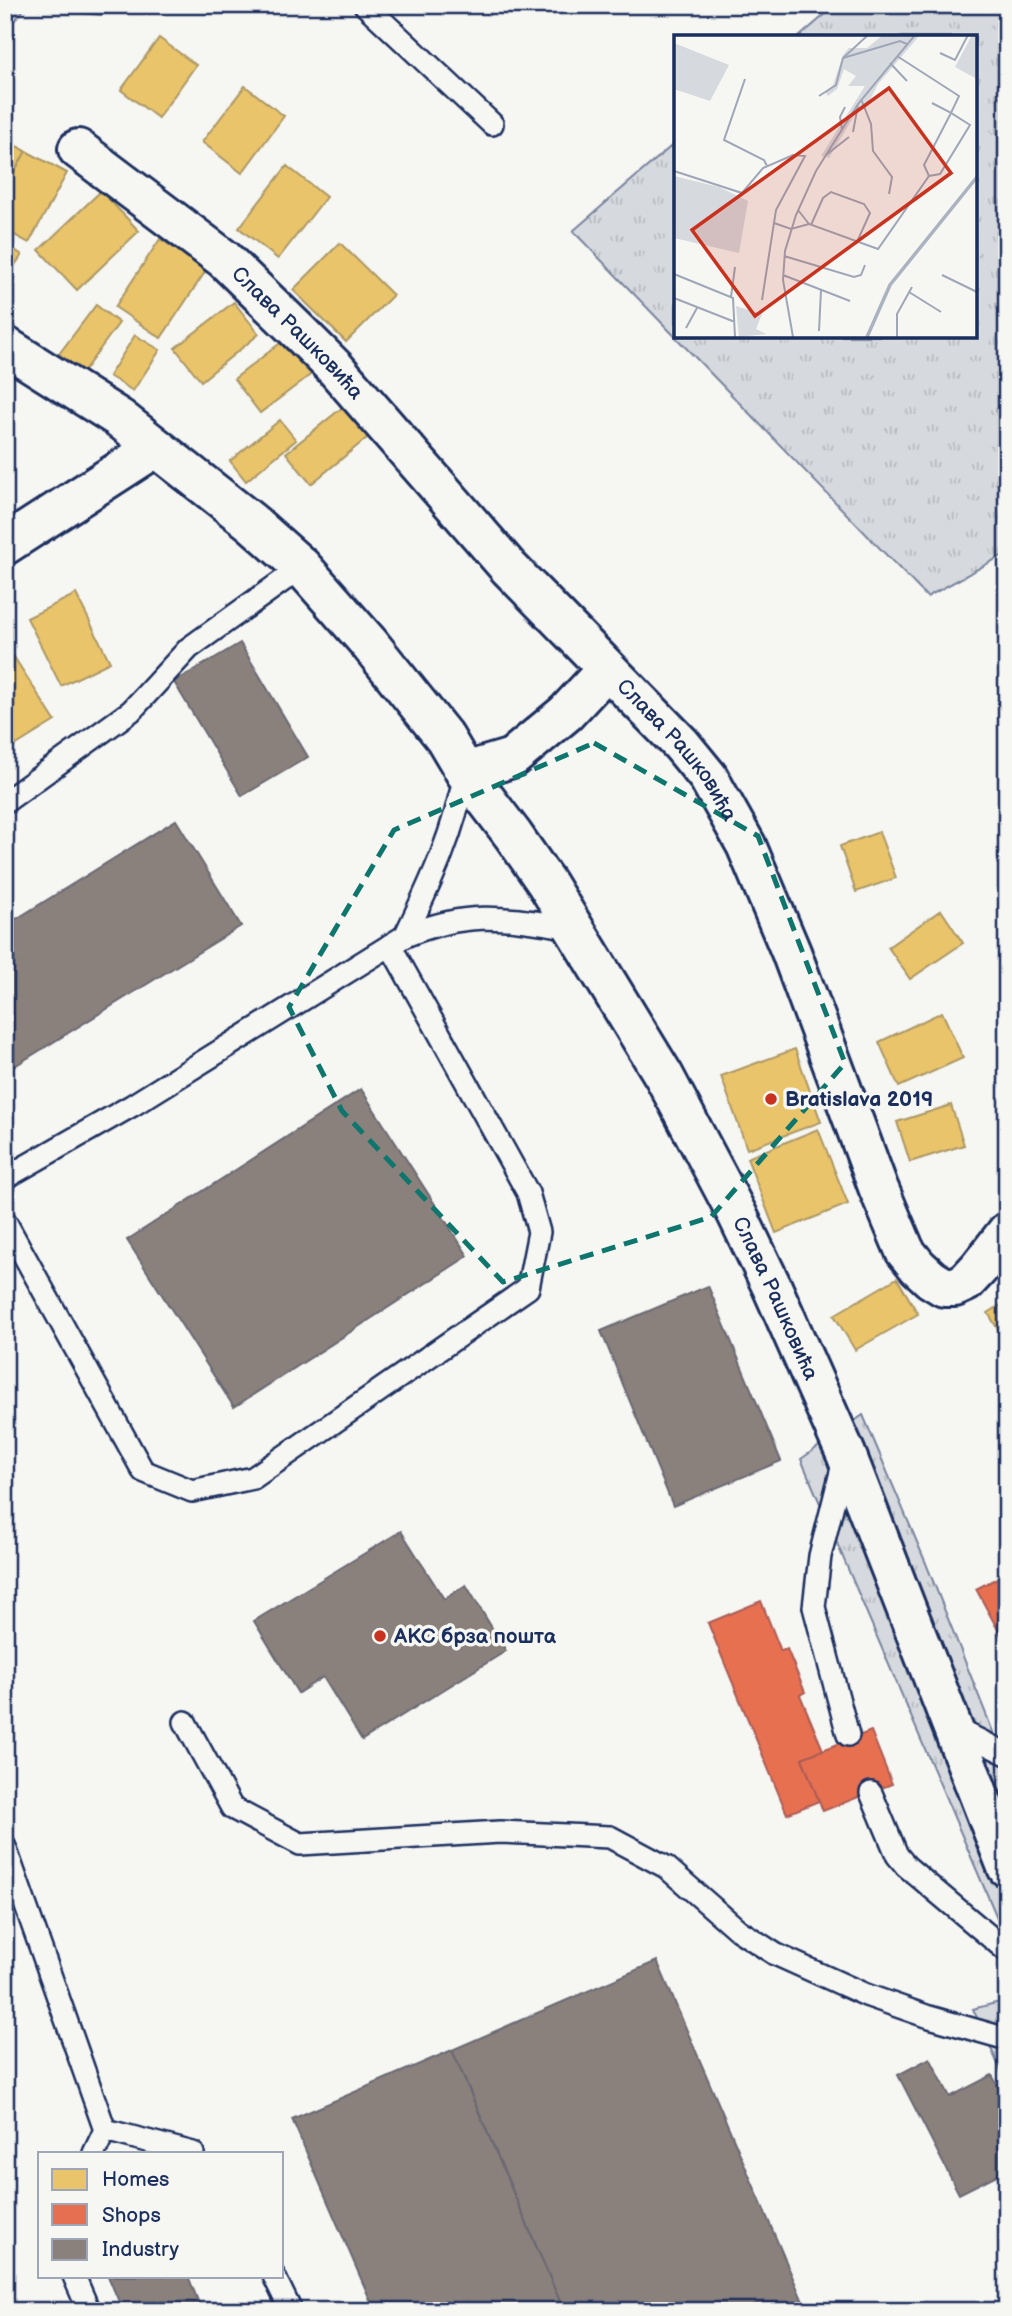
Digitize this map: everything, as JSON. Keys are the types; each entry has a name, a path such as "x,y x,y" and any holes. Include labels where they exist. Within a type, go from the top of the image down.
{"street":[{"name":"Слава Рашковића","path":"78,149 224,259 299,332 336,369 509,568 694,759 726,807 746,845 791,952 878,1187 905,1251 931,1279 944,1287 955,1287 966,1282 1007,1232"},
{"name":"Слава Рашковића","path":"5,346 119,418 302,567 368,642 445,738 465,772 513,835 574,928 664,1076 737,1213 846,1454 1007,1867"},
{"path":"5,545 155,448"},
{"name":"Слава Рашковића","path":"465,772 512,758 566,713 607,669"}],"lane":[{"path":"365,5 492,124"},
{"path":"5,802 131,711 189,648 302,567"},
{"path":"398,941 429,889 459,806 465,772"},
{"path":"5,1178 133,1105 398,941 431,926 461,918 499,917 574,928"},
{"path":"5,1221 143,1471 192,1491 253,1478 528,1288 540,1233 528,1193 398,941"},
{"path":"846,1454 820,1556 814,1607 848,1735"},
{"path":"186,1722 232,1808 300,1844 500,1832 610,1837 666,1867 738,1930 775,1954 866,1995 926,2016 1007,2039"},
{"path":"951,1726 1007,1754"},
{"path":"871,1793 897,1855 906,1866 1007,1951"},
{"path":"5,1847 105,2130 94,2152"},
{"path":"105,2130 189,2152"},
{"path":"75,2278 89,2311"},
{"path":"275,2278 291,2311"}],"highlighted area":[{"path":"594,743 758,836 845,1063 711,1217 503,1282 342,1111 289,1007 394,830"}],"green space":[{"path":"5,5 109,5 101,15 26,7 5,31"},
{"path":"836,5 1007,5 1007,553 927,597 676,338 977,338 977,35 801,35"},
{"path":"674,144 674,335 573,231"},
{"path":"863,1415 925,1561 1007,1767 1007,1941 801,1459"},
{"path":"1007,2000 1007,2084 973,2009"}],"building: Homes":[{"path":"159,38 196,65 158,118 121,90"},
{"path":"245,86 284,116 242,173 202,142"},
{"path":"5,140 26,151 5,189"},
{"path":"26,151 67,173 29,243 5,230 5,189"},
{"path":"287,166 326,197 278,259 239,228"},
{"path":"101,191 139,231 77,290 39,250"},
{"path":"160,239 207,269 161,338 115,307"},
{"path":"5,243 22,255 5,279"},
{"path":"340,243 393,295 346,342 293,290"},
{"path":"234,302 259,334 201,381 175,348"},
{"path":"96,305 119,323 83,372 59,354"},
{"path":"135,335 160,350 133,391 109,376"},
{"path":"288,337 314,372 260,413 234,379"},
{"path":"343,407 368,437 311,484 286,453"},
{"path":"280,420 296,440 246,481 230,461"},
{"path":"76,594 110,662 61,686 27,618"},
{"path":"14,657 55,721 5,752 5,663"},
{"path":"879,832 896,878 856,892 840,846"},
{"path":"941,910 963,943 910,979 888,947"},
{"path":"942,1012 963,1058 899,1087 879,1042"},
{"name":"Bratislava 2019","path":"795,1049 821,1122 747,1149 721,1076"},
{"path":"951,1105 964,1145 910,1162 897,1122"},
{"path":"818,1129 848,1204 776,1233 747,1158"},
{"path":"897,1278 918,1314 855,1350 834,1315"},
{"path":"1007,1301 1007,1344 988,1313"}],"building: Shops":[{"path":"1007,1573 1007,1639 1004,1641 976,1589"},
{"path":"761,1601 781,1651 787,1649 805,1692 800,1695 823,1750 802,1758 819,1801 787,1814 708,1623"},
{"path":"871,1731 892,1784 823,1811 802,1758"}],"building: Industry":[{"path":"240,643 308,757 242,796 174,682"},
{"path":"176,820 241,926 5,1072 5,926"},
{"path":"361,1089 468,1256 234,1407 127,1240"},
{"path":"708,1286 781,1461 673,1506 601,1331"},
{"name":"АКС брза пошта","path":"401,1531 444,1599 466,1585 506,1651 362,1740 323,1677 298,1693 254,1621"},
{"path":"657,1961 807,2311 564,2311 452,2050"},
{"path":"452,2050 564,2311 375,2311 292,2119"},
{"path":"930,2058 950,2097 992,2075 1007,2103 1007,2170 959,2194 898,2075"},
{"path":"109,2278 189,2278 202,2311 123,2311"}],"place":[{"name":"Bratislava 2019","path":"771,1099"},
{"name":"АКС брза пошта","path":"380,1636"}]}
